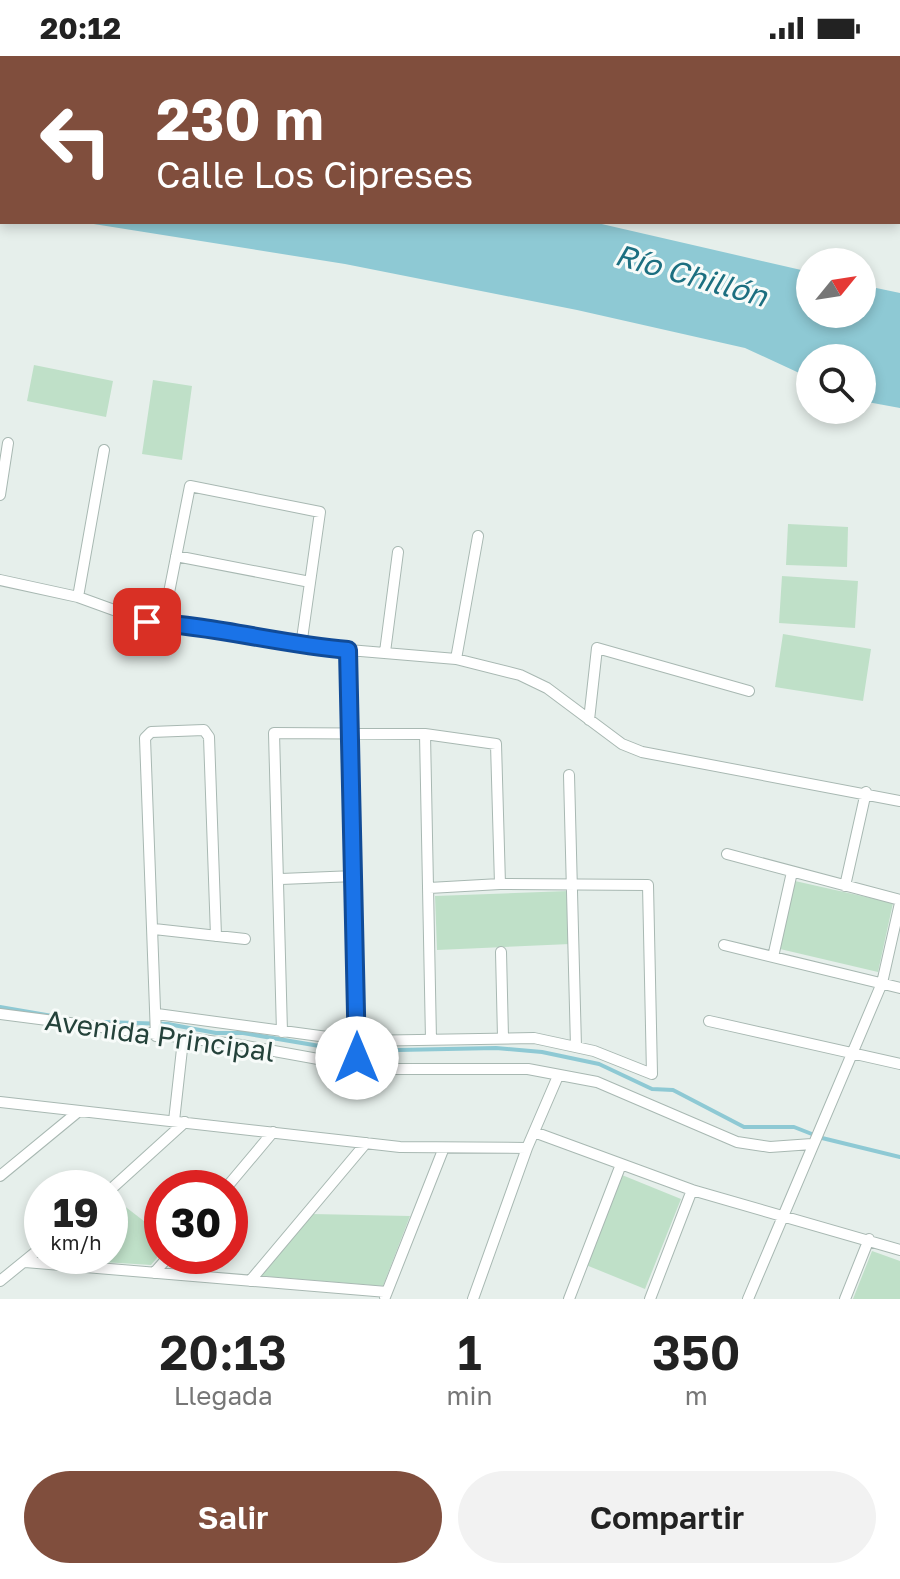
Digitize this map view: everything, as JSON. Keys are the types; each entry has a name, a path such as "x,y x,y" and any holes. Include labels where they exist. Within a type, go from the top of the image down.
{"street":[{"path":"0,495 8,443"},
{"path":"78,597 104,450"},
{"path":"163,623 190,486 320,512 301,646"},
{"path":"456,659 478,536"},
{"path":"385,652 398,552"},
{"path":"176,556 310,582"},
{"path":"0,580 78,597 147,622 185,623 301,646 456,659 535,681 622,744 642,752 866,792 900,801"},
{"path":"589,720 597,648 749,691"},
{"path":"348,650 357,1054"},
{"path":"156,1036 145,738 151,732 204,730 209,737 216,936"},
{"path":"282,1032 281,879 274,733 350,731 425,734 496,744 500,884"},
{"path":"425,734 431,1040"},
{"path":"569,775 576,1047"},
{"path":"845,886 866,792"},
{"path":"727,854 900,901 882,983 748,1299"},
{"path":"773,957 792,872"},
{"path":"281,879 355,876"},
{"path":"429,888 572,884"},
{"name":"Avenida Principal","path":"157,1014 282,1032 357,1054 431,1040 534,1038 576,1047 652,1074 648,885 572,884"},
{"path":"154,929 245,939"},
{"path":"724,945 900,988"},
{"path":"501,952 503,1037"},
{"name":"Avenida Principal","path":"0,1014 292,1053 357,1054 528,1069 597,1082 737,1142 770,1147 812,1144"},
{"path":"709,1021 900,1064"},
{"path":"128,1172 179,1122 183,1040"},
{"path":"473,1299 527,1148 558,1076"},
{"path":"0,1102 443,1150 527,1148"},
{"path":"0,1176 79,1111"},
{"path":"241,1170 273,1132"},
{"path":"534,1132 620,1167 900,1250"},
{"path":"250,1281 366,1143"},
{"path":"166,1274 385,1296 443,1150"},
{"path":"569,1299 620,1167"},
{"path":"650,1299 692,1190"},
{"path":"845,1299 869,1239"},
{"path":"0,1281 24,1263"}],"green space":[{"path":"34,365 113,381 106,417 27,401"},
{"path":"153,380 192,386 182,460 142,454"},
{"path":"788,524 848,527 847,567 786,565"},
{"path":"782,576 858,581 855,628 779,623"},
{"path":"783,634 871,649 863,701 775,687"},
{"path":"795,881 893,903 878,972 780,949"},
{"path":"568,891 570,944 437,950 435,896"},
{"path":"622,1175 681,1199 645,1289 586,1265"},
{"path":"128,1209 144,1221 144,1265 128,1264"},
{"path":"312,1214 410,1216 383,1286 261,1276"},
{"path":"872,1251 900,1261 900,1299 853,1299"}],"water":[{"name":"Río Chillón","path":"94,224 602,224 796,269 796,328 876,328 876,288 900,293 900,408 876,404 876,344 796,344 796,372 745,348 577,310 345,264"}],"waterway":[{"path":"0,1007 58,1017"},
{"path":"103,1022 168,1024 349,1051 496,1048 542,1052 599,1064 652,1089 673,1090 744,1127 794,1127 822,1138 900,1157"}],"route":[{"path":"147,622 185,623 301,646 348,650 357,1058"}]}
